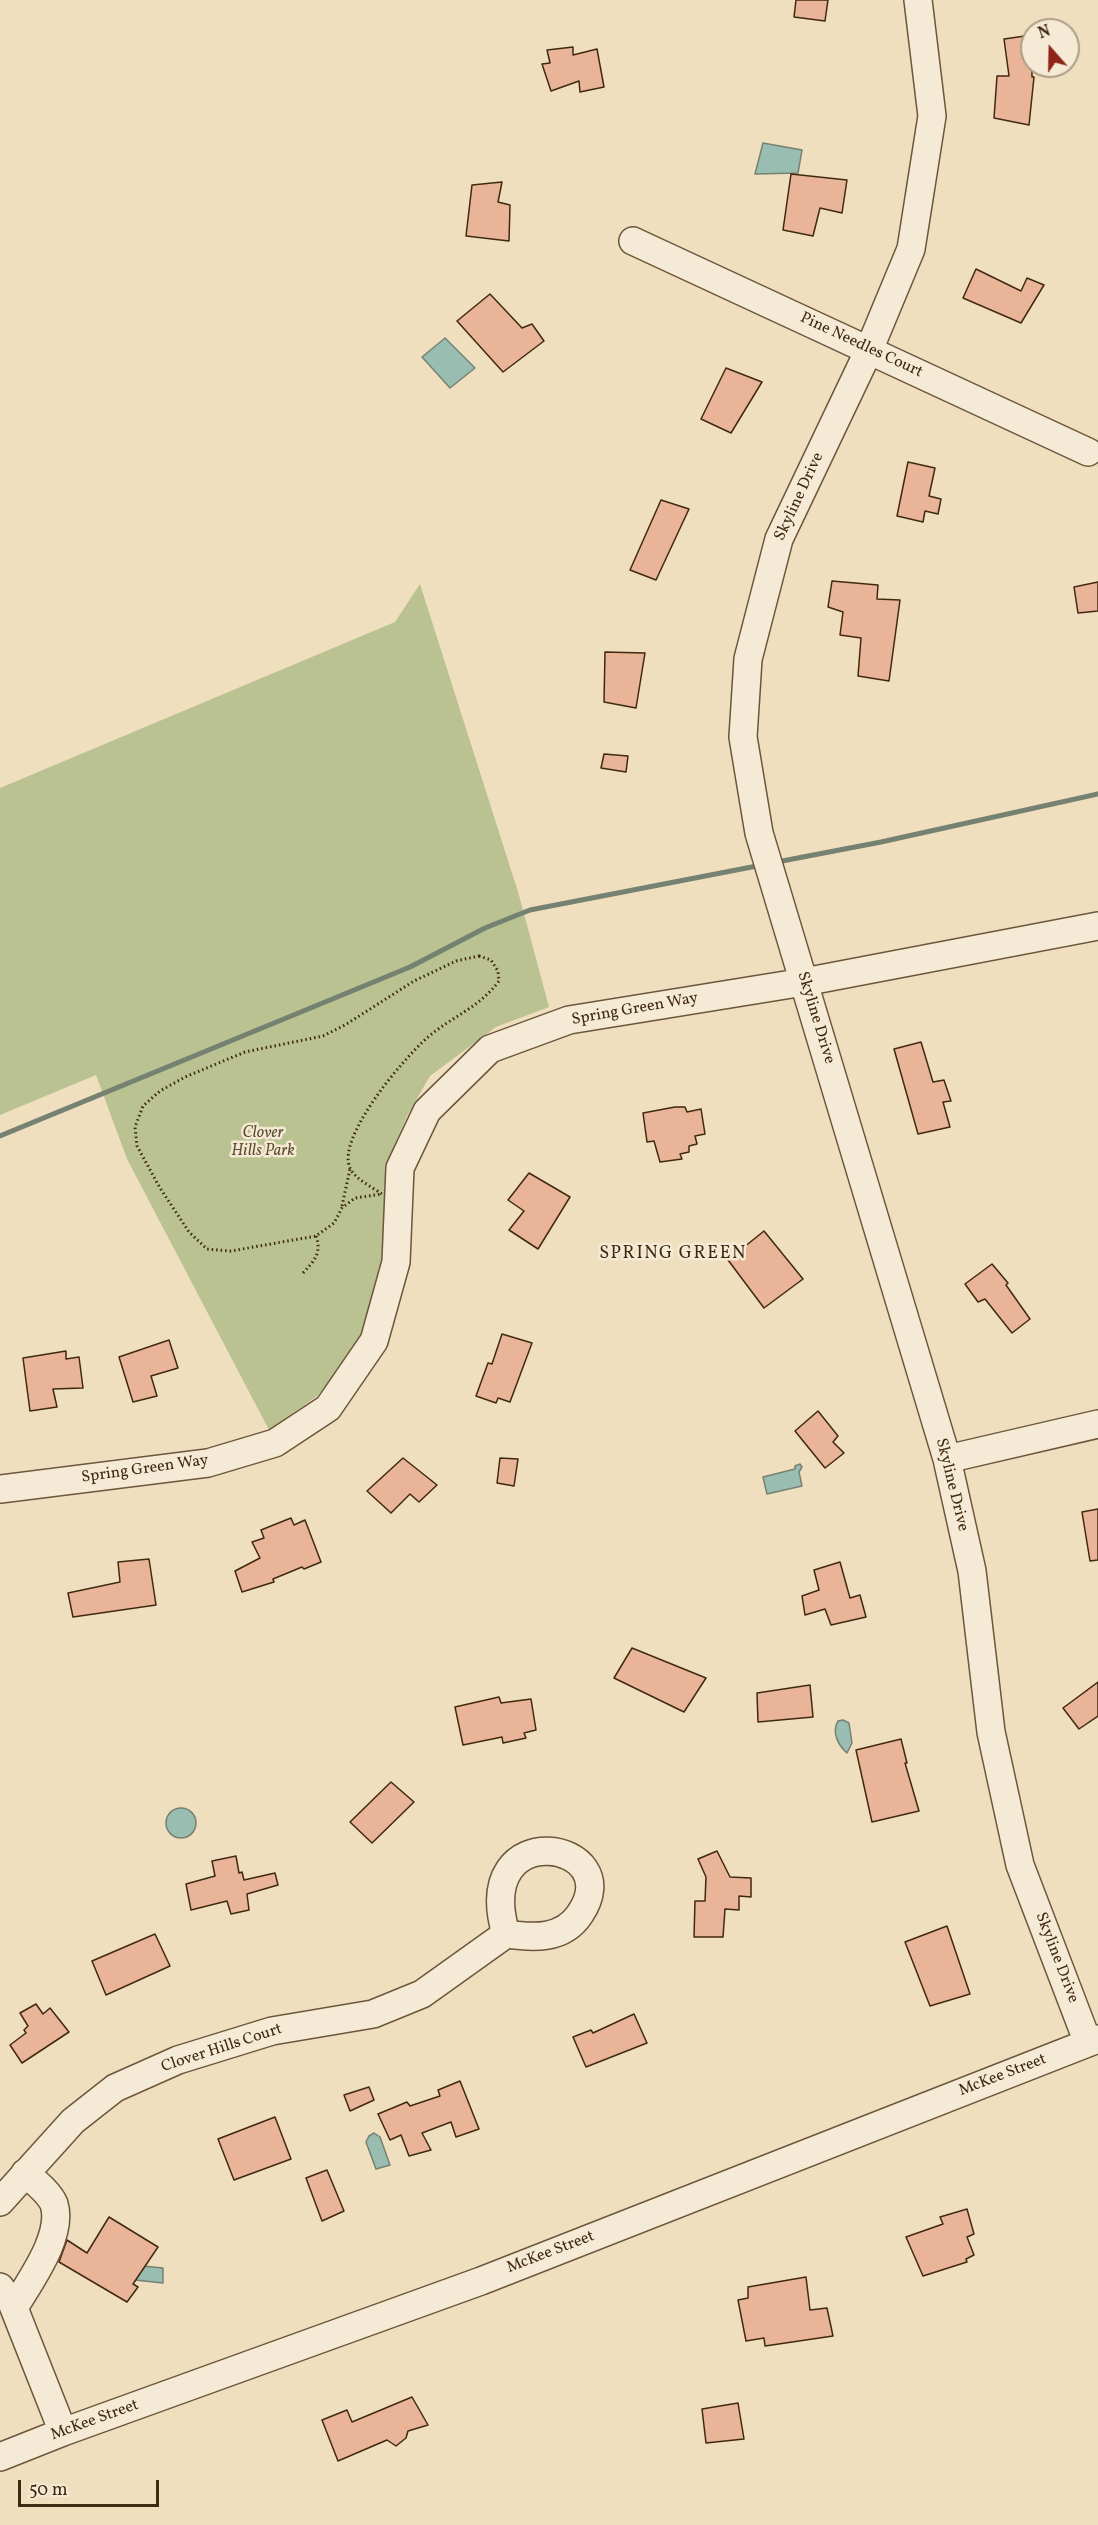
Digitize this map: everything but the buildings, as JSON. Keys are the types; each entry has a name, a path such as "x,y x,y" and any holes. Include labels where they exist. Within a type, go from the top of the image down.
{"street":[{"name":"Skyline Drive","path":"918,0 932,116 911,249 869,350 779,539 748,659 743,737 759,833 946,1459 972,1571 991,1732 1020,1865 1093,2041"},
{"name":"Pine Needles Court","path":"633,241 1088,452"},
{"name":"Spring Green Way","path":"0,1489 208,1463 275,1443 328,1408 374,1341 396,1262 400,1168 427,1111 490,1049 568,1020 804,982 1098,926"},
{"path":"946,1459 1098,1424"},
{"name":"Clover Hills Court","path":"0,2202 73,2121 116,2088 178,2060 272,2031 373,2014 422,1994 506,1934"},
{"name":"McKee Street","path":"0,2457 492,2276 1093,2041"},
{"path":"25,2173 42,2188 54,2204 55,2230 46,2253 7,2298 63,2432"}],"path":[{"path":"479,956 491,960 498,971 499,981 478,1004 447,1022 400,1065 356,1130 348,1155 350,1168 342,1208 334,1223 316,1236 231,1251 207,1249 189,1232 160,1188 137,1146 135,1127 144,1106 160,1091 185,1077 245,1052 323,1036 345,1025 414,981 456,961 479,956"},
{"path":"342,1208 355,1198 382,1194 357,1177 350,1168"},
{"path":"303,1273 316,1258 319,1245 316,1236"}],"green space":[{"name":"Clover Hills Park","path":"420,584 519,895 549,1007 496,1027 430,1076 407,1116 394,1146 386,1176 382,1265 367,1323 359,1341 317,1396 269,1430 127,1159 96,1075 0,1115 0,788 395,622"}],"water":[{"path":"763,143 802,150 798,173 755,174"},
{"path":"445,338 475,368 450,388 422,357"},
{"path":"800,1464 802,1486 767,1494 763,1477 795,1469 795,1466"},
{"path":"843,1720 849,1723 852,1743 847,1753 841,1747 835,1730 838,1721"},
{"path":"181,1808 187,1809 195,1817 195,1829 187,1837 181,1838 175,1837 167,1829 166,1823 167,1817 175,1809"},
{"path":"374,2133 380,2137 390,2165 376,2169 366,2142"},
{"path":"143,2266 163,2268 163,2283 135,2280"}],"waterway":[{"path":"777,862 881,842 1098,794"},
{"path":"0,1136 410,967 485,928 530,910 762,865"}],"district":[{"name":"SPRING GREEN","path":"673,1255"}]}
